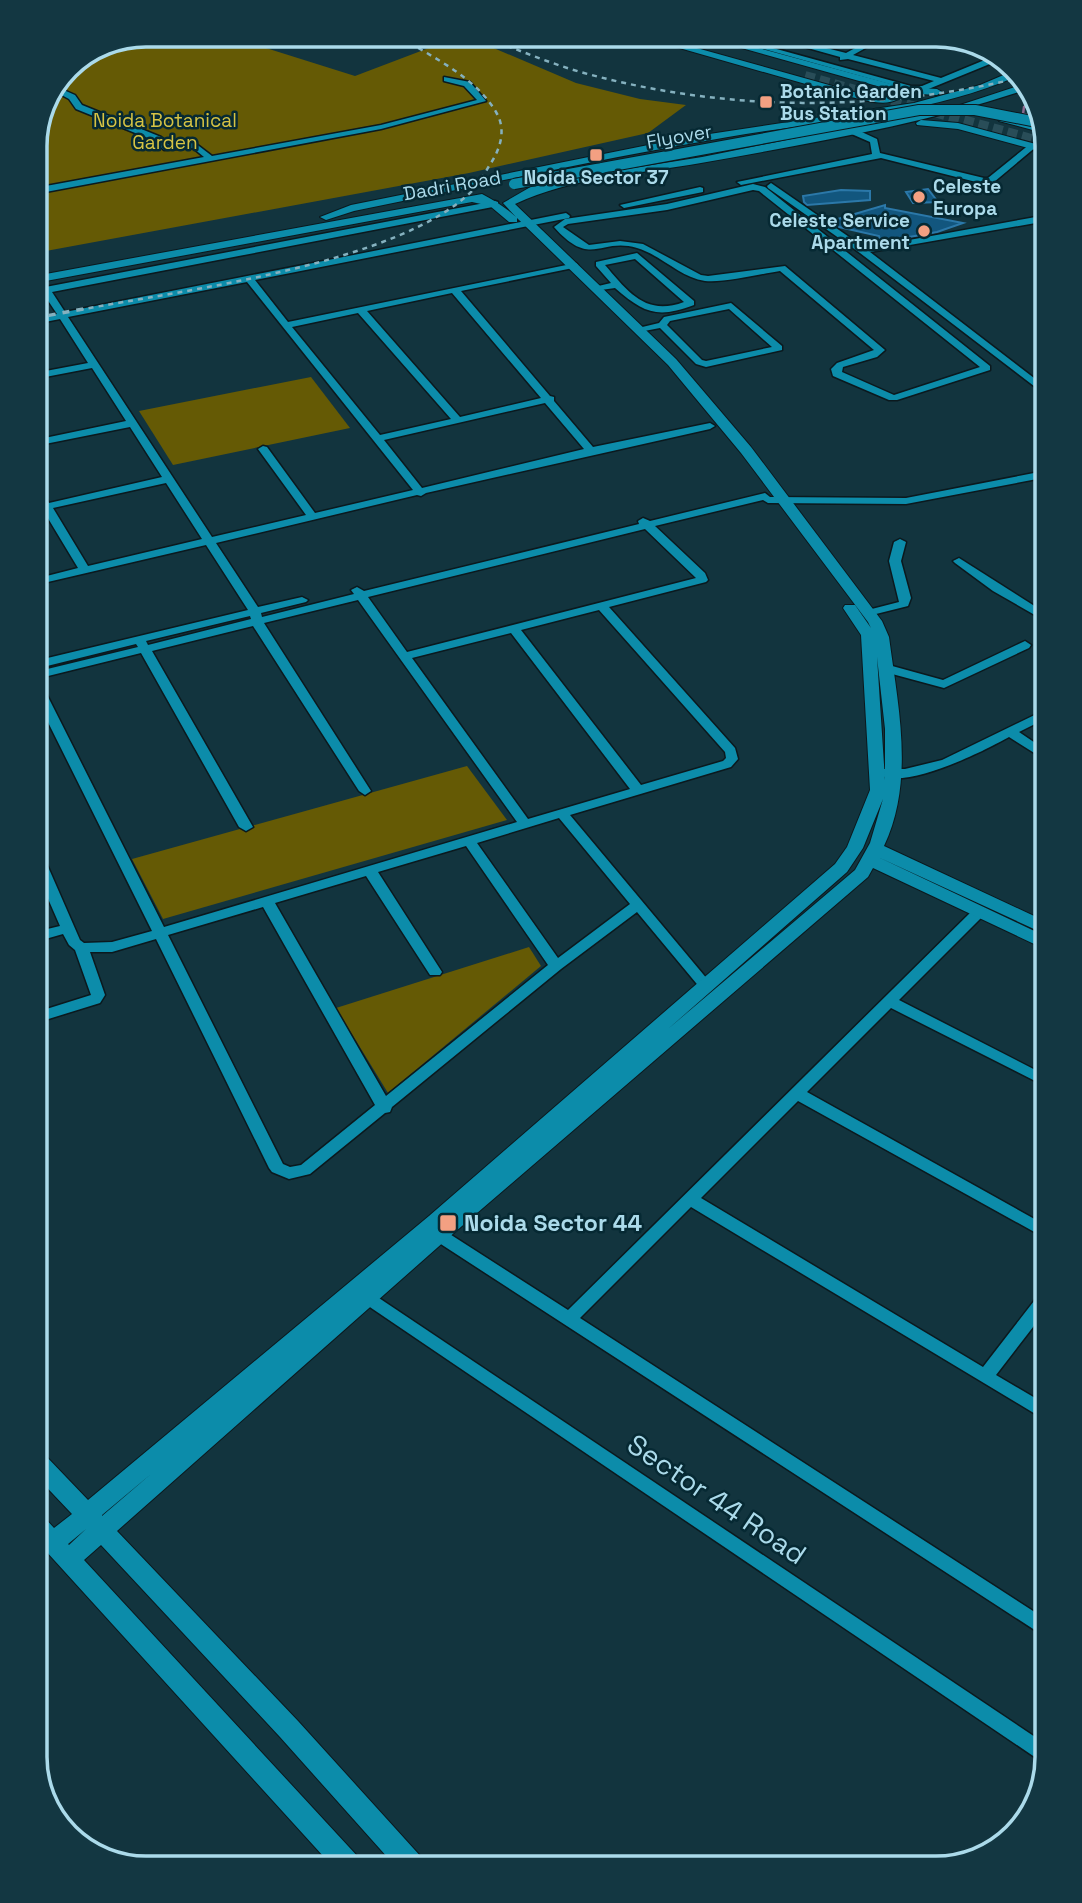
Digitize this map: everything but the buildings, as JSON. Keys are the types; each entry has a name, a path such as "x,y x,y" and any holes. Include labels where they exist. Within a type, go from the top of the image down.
{"street":[{"path":"682,47 851,94 886,100 904,96 902,90"},
{"path":"705,47 810,74 723,47"},
{"path":"744,47 902,90 936,92 1002,73"},
{"path":"768,47 911,88 923,88 988,62"},
{"path":"811,47 943,80"},
{"path":"830,65 863,47"},
{"path":"341,234 326,221 351,208 625,154 935,100 1007,78"},
{"path":"47,189 381,127 482,101 467,84 447,79"},
{"path":"875,125 962,108 1017,89"},
{"path":"63,93 72,97 79,107 150,135 167,148 195,145 210,158"},
{"path":"1006,93 1006,109 1023,125"},
{"path":"840,116 848,111 851,94"},
{"name":"Flyover","path":"326,221 400,204 919,110 975,110 1031,121"},
{"path":"971,129 966,122 979,116 1033,127"},
{"path":"875,125 931,123 971,129 1033,146"},
{"path":"757,148 697,157 682,152 686,147 784,125"},
{"name":"Dadri Road","path":"47,269 601,177 875,125"},
{"path":"850,130 874,141 876,156"},
{"path":"47,319 876,156 984,181 991,180 1033,146"},
{"path":"601,177 649,161 645,157 625,154"},
{"path":"760,178 863,251 1035,384"},
{"path":"524,225 508,202 546,185"},
{"path":"743,188 762,190 987,368 893,398 837,373 836,369 840,365 874,355 880,350 782,268 709,279 698,277 639,245 581,247 558,227 565,222 684,203 743,188"},
{"path":"672,195 684,203"},
{"path":"61,1552 362,1293 841,868 864,828 887,774 882,637 868,613 660,366 567,267 524,225 495,204 472,199"},
{"path":"656,199 667,207"},
{"path":"47,290 495,204"},
{"path":"863,251 1035,220"},
{"name":"Dadri Road","path":"47,278 326,221"},
{"path":"637,256 691,303 657,311 646,310 617,285 598,264 637,256"},
{"path":"286,326 567,267 597,289 672,362 868,635 887,774 894,794 873,854 862,873 439,1236 362,1293"},
{"path":"249,279 421,493"},
{"path":"597,289 617,285"},
{"path":"454,289 550,399 591,451"},
{"path":"47,299 62,316 210,541 365,791"},
{"path":"639,329 662,325 667,319 731,306 779,348 706,365 699,362 662,325"},
{"path":"361,310 457,419"},
{"path":"47,374 94,365"},
{"path":"377,439 550,399"},
{"path":"47,441 132,423"},
{"path":"47,579 591,451 710,426"},
{"path":"263,449 313,517"},
{"path":"47,673 143,645 643,521 769,497 906,501 1035,476"},
{"path":"47,507 169,479"},
{"path":"47,516 85,570"},
{"path":"405,656 702,580 701,575 643,521"},
{"path":"868,613 904,604 905,598 895,561 900,542"},
{"path":"959,561 1035,612"},
{"path":"358,591 526,825"},
{"path":"81,948 112,947 727,764 732,759 731,751 603,607"},
{"path":"514,629 639,792"},
{"path":"47,663 143,645"},
{"path":"143,645 246,827"},
{"path":"885,668 944,684 1025,645"},
{"path":"47,706 277,1168 289,1173 305,1170 385,1108 556,966 637,905"},
{"path":"887,774 932,767 1035,719"},
{"path":"1010,732 1035,749"},
{"path":"562,814 706,986"},
{"path":"469,841 556,966"},
{"path":"873,854 979,912 1035,938"},
{"path":"873,854 1035,924"},
{"path":"370,871 435,972"},
{"path":"47,880 74,942 81,948 98,995 95,1000 47,1014"},
{"path":"267,901 385,1108"},
{"path":"568,1320 979,912"},
{"path":"47,934 68,928"},
{"path":"890,1001 1035,1076"},
{"path":"797,1093 1035,1226"},
{"path":"690,1199 1035,1407"},
{"path":"439,1236 1035,1622"},
{"name":"Sector 44 Road","path":"362,1293 1035,1748"},
{"path":"985,1377 1035,1312"},
{"path":"47,1472 403,1856"},
{"path":"47,1536 340,1856"}],"green space":[{"name":"Noida Botanical Garden","path":"263,47 355,76 431,47 491,47 576,83 640,99 686,105 648,133 469,173 47,251 47,140 57,102 76,76 91,64 127,49"},
{"path":"311,377 350,428 173,465 139,411"},
{"path":"467,766 507,820 163,919 132,859"},
{"path":"529,947 541,966 388,1093 336,1008"}],"waterway":[{"path":"1026,106 1023,114 1029,116"}],"tunnel":[{"path":"805,76 1035,140"}],"railway":[{"path":"79,310 231,283 345,255 397,236 441,214 475,188 499,147 502,133 499,119 487,99 476,88 417,47"},
{"path":"510,47 584,73 638,86 747,101 856,102 910,97 1009,80"},
{"path":"47,316 88,308"}],"place":[{"name":"Botanic Garden Bus Station","path":"766,102"},
{"name":"Noida Sector 37","path":"596,155"},
{"name":"Celeste Europa","path":"919,197"},
{"name":"Celeste Service Apartment","path":"924,231"},
{"name":"Noida Sector 44","path":"448,1223"}]}
